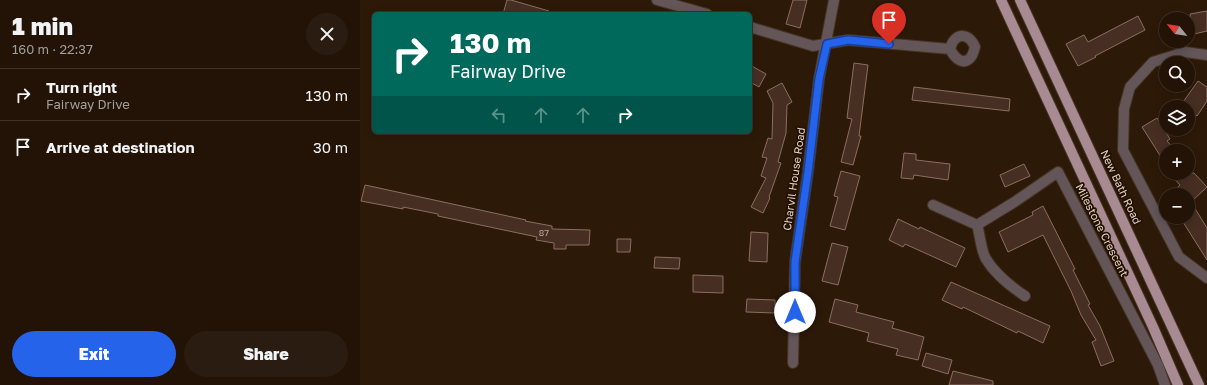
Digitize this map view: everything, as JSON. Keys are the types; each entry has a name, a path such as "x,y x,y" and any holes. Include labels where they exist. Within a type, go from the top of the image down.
{"main road":[{"path":"1001,0 1154,327 1178,385"},
{"name":"New Bath Road","path":"1020,0 1199,385"}],"street":[{"path":"658,0 700,12"},
{"name":"Charvil House Road","path":"793,363 795,262 819,79 827,44 834,0"},
{"path":"752,28 813,46 848,40 950,49"},
{"path":"1207,55 1185,52 1153,62 1130,87 1124,108 1123,143 1123,150 1179,257 1207,278"},
{"name":"Milestone Crescent","path":"977,225 1016,201 1058,172 1158,365 1165,385"},
{"path":"933,205 977,225 985,258 1009,285 1025,296"}],"building":[{"path":"507,0 549,11 549,12 504,12"},
{"path":"793,0 807,0 800,28 786,24"},
{"path":"1207,11 1207,31 1195,34 1195,13"},
{"path":"1138,16 1145,30 1078,66 1066,44 1084,35 1088,42"},
{"path":"854,63 868,65 859,136 861,136 853,165 841,162 852,119 847,118"},
{"path":"752,66 766,74 759,87 752,83"},
{"path":"1198,81 1207,87 1207,101 1197,116 1195,115 1195,100 1185,100 1190,92 1195,92 1195,85"},
{"path":"782,83 792,102 787,105 786,133 778,162 781,163 769,197 770,198 763,213 751,207 766,178 761,176 767,158 762,157 768,138 772,139 773,103 767,91"},
{"path":"914,87 1010,99 1009,111 912,100"},
{"path":"1157,118 1159,121 1159,136 1168,136 1170,139 1167,141 1170,144 1159,144 1159,154 1142,127"},
{"path":"904,153 916,154 916,160 950,164 948,180 914,175 913,179 901,178"},
{"path":"1024,164 1030,176 1005,187 1000,175"},
{"path":"841,171 860,176 845,230 830,226 838,197 834,196"},
{"path":"1195,174 1207,187 1195,198 1195,188 1177,188 1180,185 1175,180 1195,180"},
{"path":"365,185 552,226 552,229 590,230 589,245 566,245 566,249 554,249 554,243 536,240 537,237 438,216 438,214 361,201"},
{"path":"1043,206 1075,269 1073,270 1090,304 1088,305 1100,326 1114,361 1101,366 1092,342 1096,340 1081,315 1071,291 1043,235 1008,252 999,232 1033,215 1032,212"},
{"path":"1195,208 1207,228 1207,260 1184,224 1195,224"},
{"path":"898,219 919,229 920,227 965,248 956,267 905,244 903,247 889,240"},
{"path":"751,232 768,233 767,262 749,261"},
{"path":"617,239 631,239 630,252 617,252"},
{"path":"832,243 848,247 838,285 822,281"},
{"path":"655,257 680,258 679,269 654,268"},
{"path":"693,275 723,276 723,293 693,292"},
{"path":"951,282 1050,326 1043,343 1018,331 1017,333 963,307 962,309 942,300"},
{"path":"747,299 775,300 775,313 746,312"},
{"path":"835,299 858,305 856,312 894,322 892,328 924,337 918,360 896,355 898,349 867,341 869,333 829,322"},
{"path":"926,353 952,360 948,374 922,366"},
{"path":"953,371 993,381 993,385 949,385"}],"route":[{"path":"795,312 795,262 819,79 827,44 848,40 889,44"}]}
